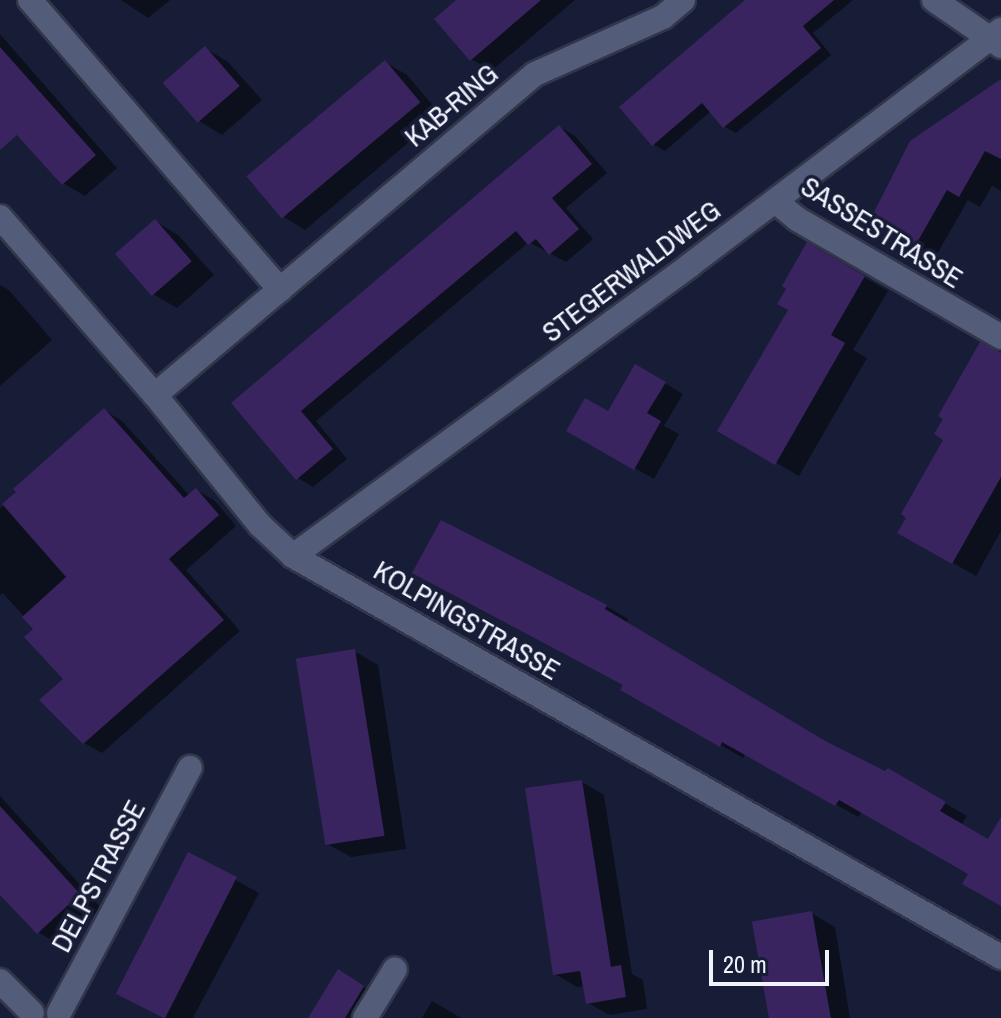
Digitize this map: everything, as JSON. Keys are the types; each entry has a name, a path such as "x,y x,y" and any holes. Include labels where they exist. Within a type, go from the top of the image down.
{"street":[{"path":"30,0 280,290"},
{"name":"KAB-RING","path":"155,395 535,74 663,17 683,0"},
{"path":"934,0 997,38"},
{"name":"STEGERWALDWEG","path":"293,556 997,38"},
{"name":"SASSESTRASSE","path":"775,201 797,219 1001,337"},
{"name":"KOLPINGSTRASSE","path":"0,217 155,395 260,525 293,556 1001,957"},
{"name":"DELPSTRASSE","path":"31,1016 63,1015 190,768"},
{"path":"365,1018 395,969"},
{"path":"0,981 31,1016"}],"building":[{"path":"456,0 541,0 470,61 434,19"},
{"path":"745,0 834,0 803,26 821,48 723,128 702,103 652,146 619,107"},
{"path":"205,46 240,86 198,123 163,83"},
{"path":"0,47 96,155 62,185 17,135 0,150"},
{"path":"385,60 420,102 282,218 246,176"},
{"path":"1001,79 1001,159 985,151 959,197 947,190 915,246 870,220 910,141"},
{"path":"559,125 592,164 552,198 579,229 549,255 536,239 528,245 516,231 301,411 333,449 296,480 231,403"},
{"path":"155,219 192,261 152,296 115,254"},
{"path":"807,242 865,276 831,335 845,343 775,465 717,431 788,310 777,304 786,289 782,286"},
{"path":"980,342 1001,353 1001,477 952,564 897,533 906,518 901,514 943,440 934,434 943,419 938,416"},
{"path":"635,364 666,382 647,413 661,421 634,470 566,431 585,398 608,411"},
{"path":"104,408 184,498 196,488 219,515 169,559 224,620 83,744 39,700 63,679 24,637 33,629 22,617 66,577 2,504 16,492 13,489"},
{"path":"441,520 607,605 605,609 827,742 885,771 888,768 946,802 940,811 988,839 1001,817 1001,906 962,884 968,874 839,800 835,806 722,742 720,747 620,690 623,685 412,573"},
{"path":"355,649 385,836 325,845 296,658"},
{"path":"582,780 611,967 621,965 626,997 586,1004 580,971 553,975 525,788"},
{"path":"0,806 80,894 37,934 0,895"},
{"path":"188,852 237,877 165,1018 116,994"},
{"path":"812,911 831,1018 769,1018 752,922"},
{"path":"338,969 364,986 345,1018 308,1018"}]}
